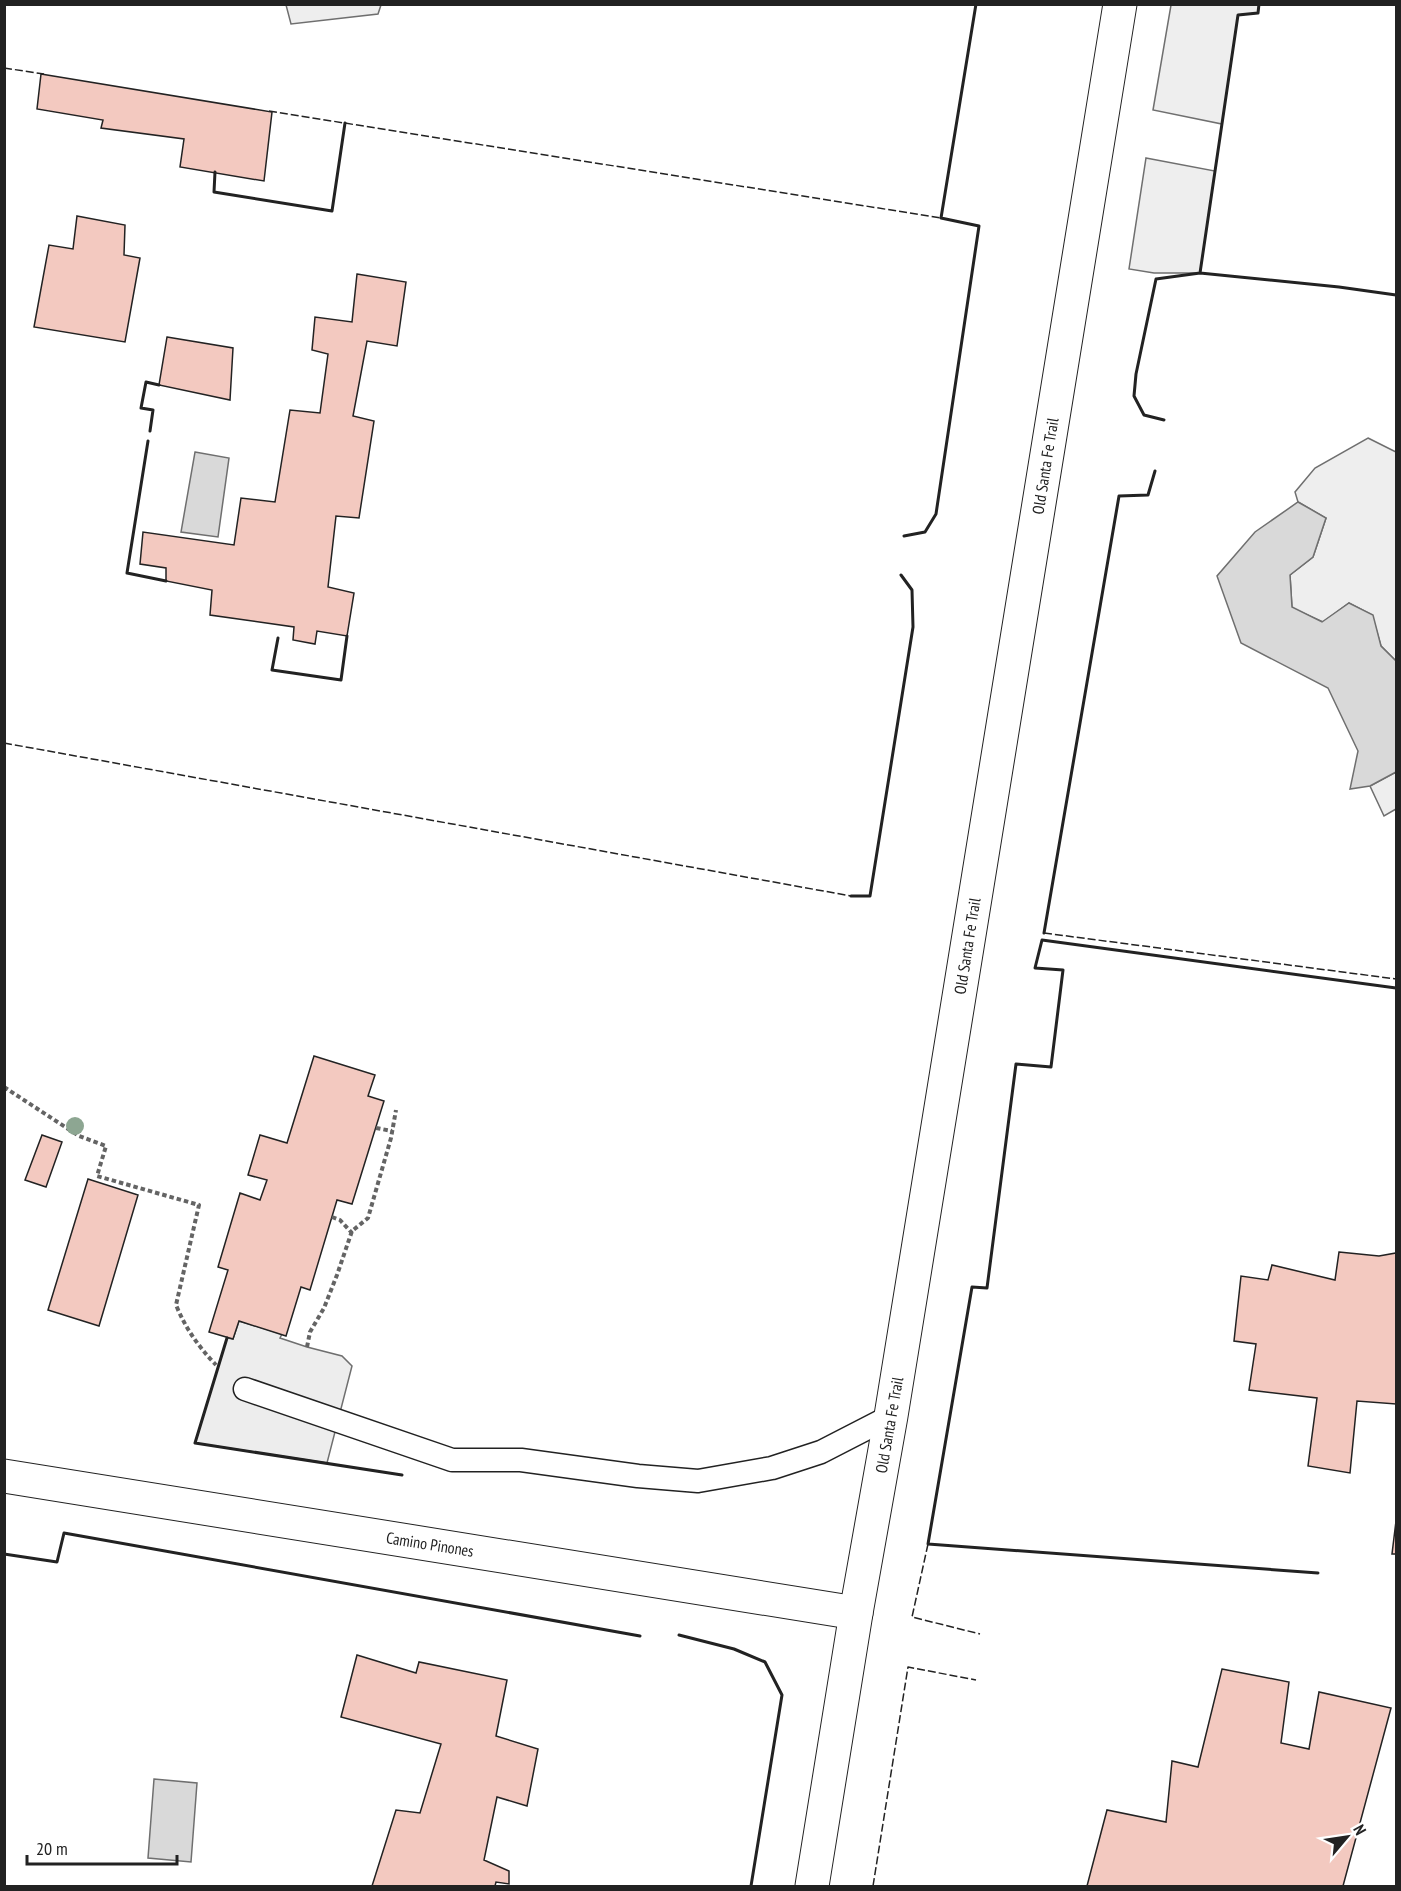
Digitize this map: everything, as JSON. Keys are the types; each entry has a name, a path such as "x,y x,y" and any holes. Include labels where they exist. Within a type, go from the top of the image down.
{"street":[{"name":"Old Santa Fe Trail","path":"812,1887 856,1613 891,1416 1120,4"},
{"name":"Camino Pinones","path":"4,1476 856,1613"}],"lane":[{"path":"245,1389 452,1460 521,1460 638,1476 698,1480 772,1468 822,1452 891,1416"}],"path":[{"path":"4,1087 79,1136 106,1146 97,1176 199,1204 176,1305 197,1345 219,1367"},
{"path":"307,1347 310,1332 324,1308 352,1233 368,1218 396,1110"},
{"path":"376,1128 392,1131"},
{"path":"332,1217 340,1220 352,1233"}],"shaded area":[{"path":"286,4 381,5 378,14 291,24"},
{"path":"1171,5 1259,5 1258,13 1238,15 1222,124 1153,110"},
{"path":"1146,158 1215,171 1200,273 1154,273 1129,269"},
{"path":"1368,438 1396,452 1396,661 1381,646 1372,615 1349,603 1323,622 1292,608 1290,575 1313,557 1326,518 1298,502 1295,492 1315,468"},
{"path":"195,452 229,458 218,537 181,532"},
{"path":"1298,502 1326,518 1313,557 1290,575 1292,607 1322,622 1349,603 1373,615 1381,646 1396,661 1396,772 1370,786 1350,789 1358,751 1328,688 1241,643 1217,576 1255,532"},
{"path":"1396,772 1396,809 1384,816 1370,786"},
{"path":"239,1321 282,1334 280,1338 342,1356 352,1366 327,1463 195,1443 227,1338 233,1339"},
{"path":"154,1779 197,1783 191,1862 148,1858"}],"building":[{"path":"41,74 272,112 264,181 180,167 184,139 101,128 103,120 37,109"},
{"path":"77,216 125,225 124,255 140,258 125,342 34,327 49,245 73,249"},
{"path":"357,274 406,282 397,346 367,341 353,416 374,421 359,518 336,516 328,587 354,593 347,636 317,631 315,644 293,640 294,627 210,615 212,590 166,581 166,568 140,564 143,532 234,545 241,498 275,502 290,410 320,413 328,354 312,350 315,317 352,322"},
{"path":"167,337 233,348 230,400 159,385"},
{"path":"314,1056 375,1075 368,1096 384,1101 352,1204 337,1200 310,1290 301,1287 286,1336 239,1321 233,1339 209,1332 228,1270 218,1267 240,1193 260,1200 267,1180 248,1175 260,1135 287,1143"},
{"path":"42,1135 62,1142 46,1187 25,1180"},
{"path":"88,1179 138,1195 99,1326 48,1310"},
{"path":"1339,1252 1379,1256 1396,1253 1396,1404 1357,1401 1350,1473 1308,1466 1317,1398 1249,1390 1256,1344 1234,1341 1241,1276 1268,1280 1272,1265 1335,1280"},
{"path":"1396,1521 1396,1554 1392,1554"},
{"path":"357,1655 416,1673 419,1662 507,1680 496,1736 538,1749 527,1806 497,1797 484,1860 509,1871 509,1884 496,1882 495,1886 372,1886 396,1810 420,1813 441,1744 341,1717"},
{"path":"1222,1669 1289,1682 1281,1743 1309,1749 1319,1692 1391,1708 1343,1886 1087,1886 1107,1810 1166,1822 1172,1761 1198,1767"}],"fence":[{"path":"4,68 44,74"},
{"path":"269,111 941,218"},
{"path":"4,743 851,896"},
{"path":"1044,933 1396,979"},
{"path":"928,1544 912,1617 980,1634"},
{"path":"873,1886 908,1667 976,1680"}],"wall":[{"path":"904,536 925,532 936,514 979,226 941,218 976,4"},
{"path":"1259,4 1258,13 1238,15 1200,273 1396,295"},
{"path":"215,172 214,192 332,211 345,123"},
{"path":"1164,420 1144,415 1134,396 1136,374 1156,279 1200,273"},
{"path":"150,431 153,410 141,408 146,382 159,385"},
{"path":"148,441 127,573 166,581"},
{"path":"1044,933 1119,496 1148,495 1155,471"},
{"path":"851,896 870,896 913,627 912,590 901,575"},
{"path":"278,638 272,670 341,680 347,636"},
{"path":"1318,1573 928,1544 972,1287 987,1288 1016,1064 1051,1067 1063,970 1035,968 1042,940 1396,988"},
{"path":"227,1338 195,1443 402,1475"},
{"path":"4,1554 57,1562 64,1533 640,1636"},
{"path":"679,1635 734,1649 765,1662 782,1695 751,1886"}]}
